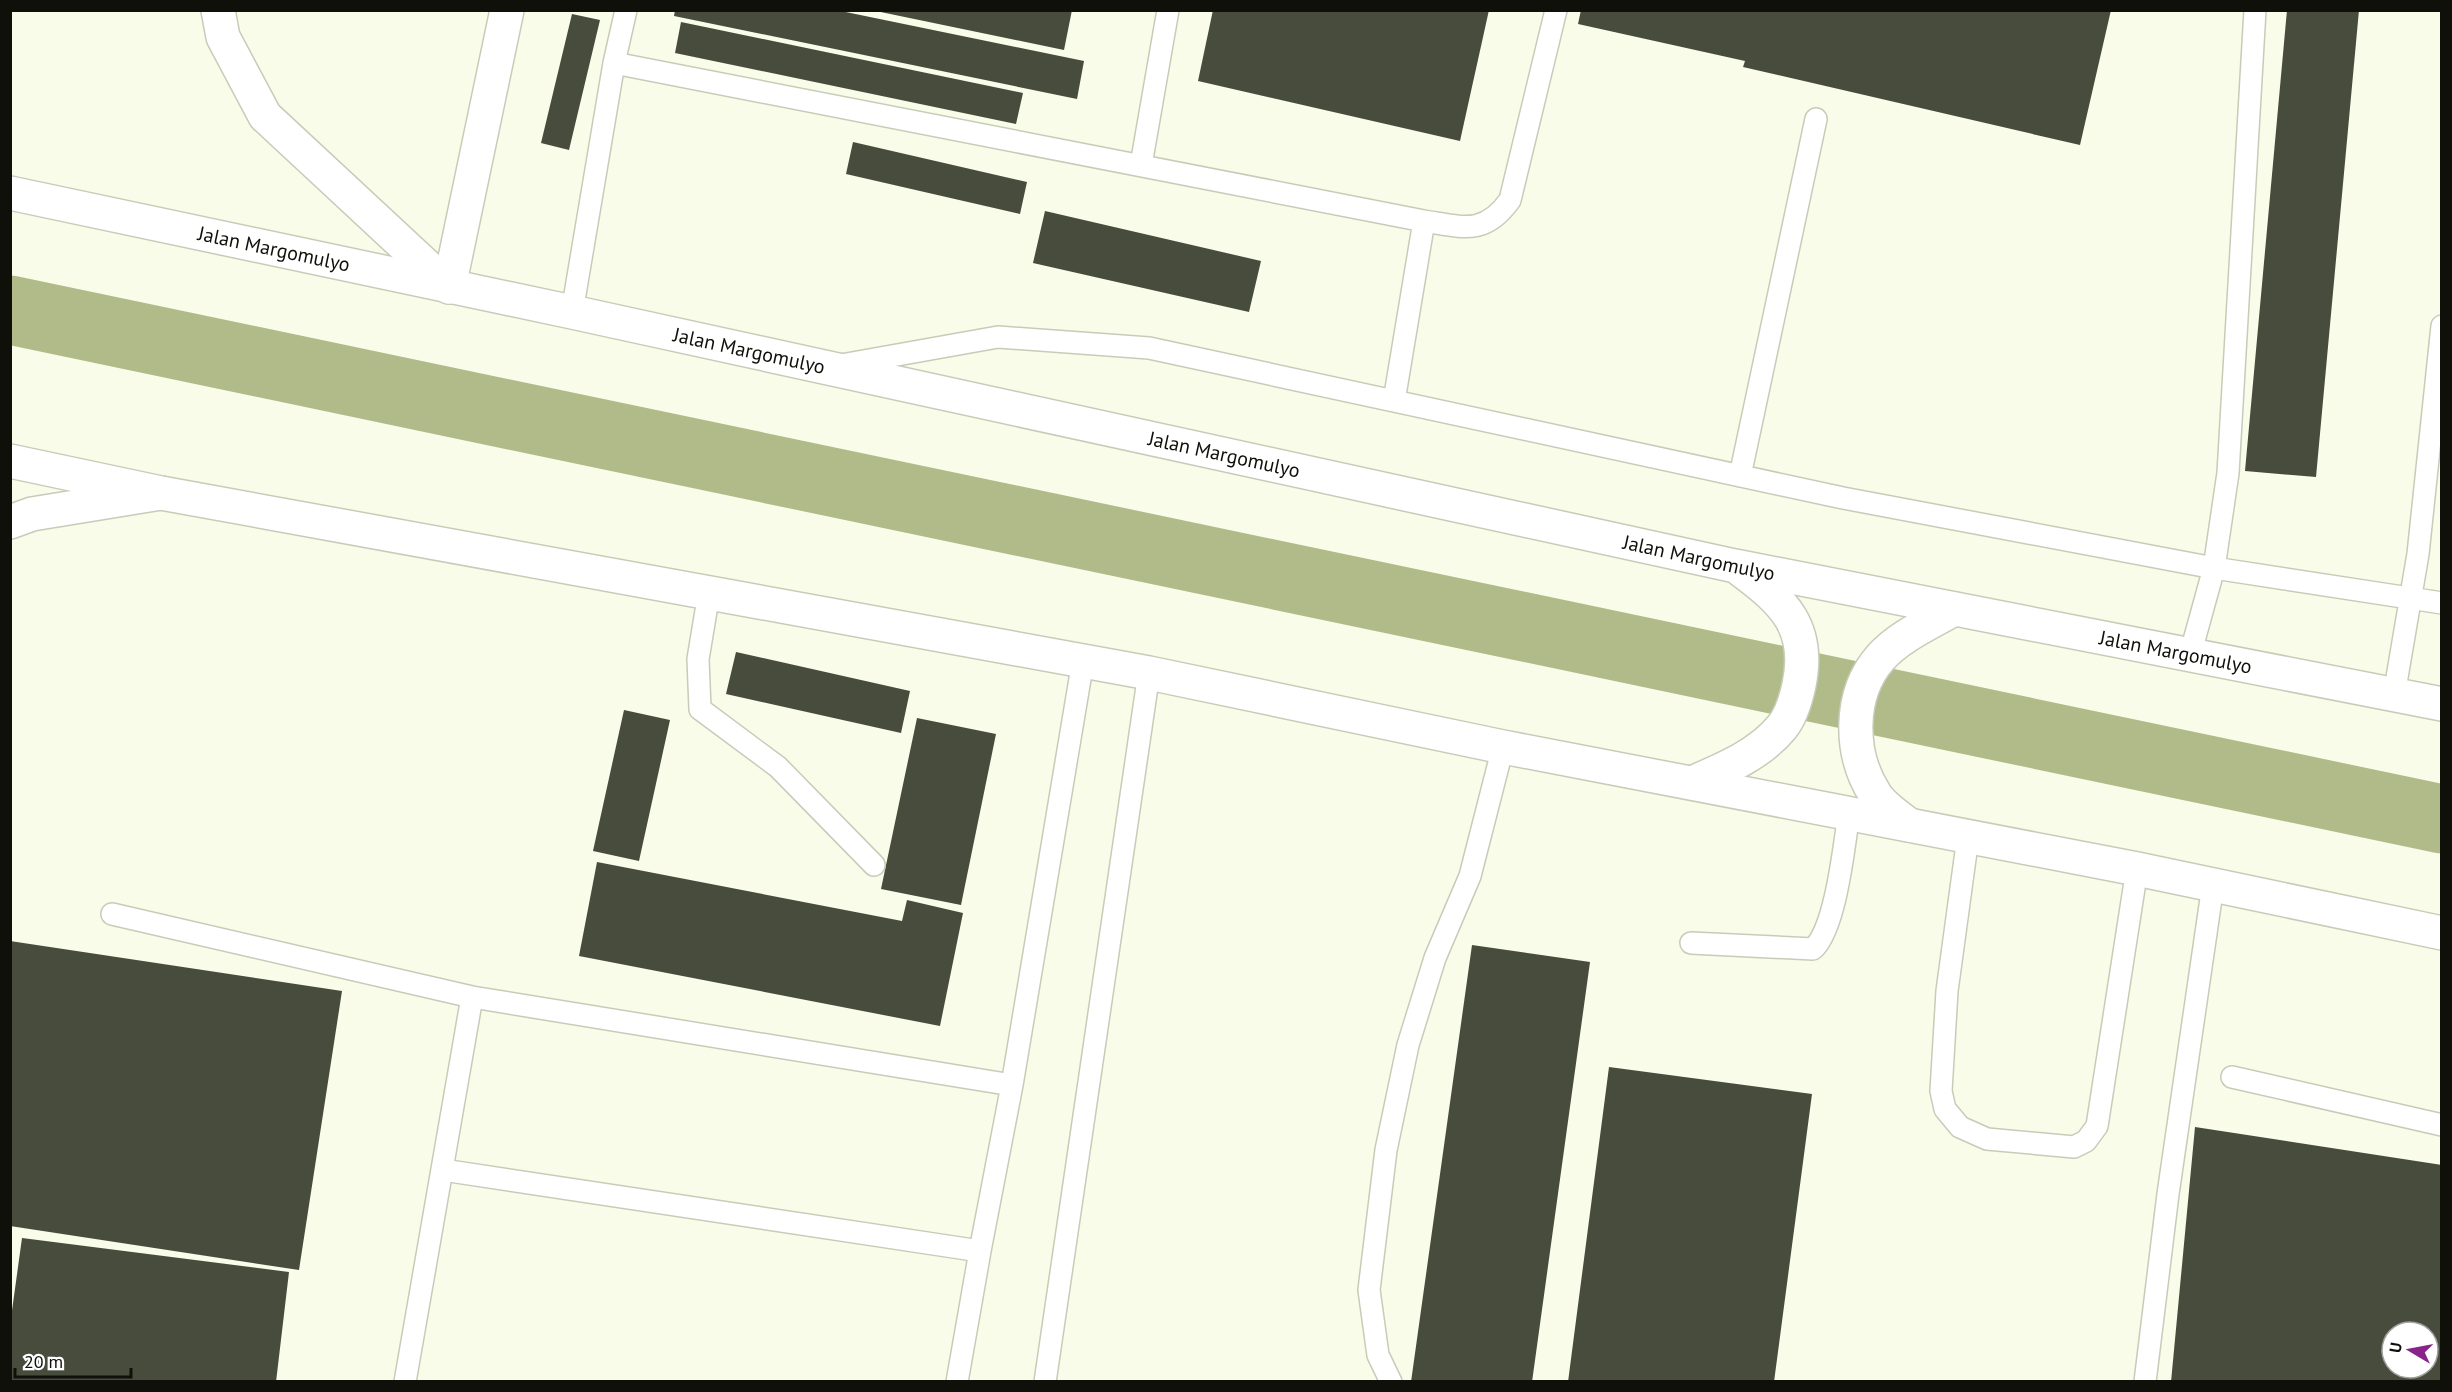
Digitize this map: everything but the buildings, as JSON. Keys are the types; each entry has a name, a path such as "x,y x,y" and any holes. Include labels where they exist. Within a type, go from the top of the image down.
{"main road":[{"path":"218,10 223,37 265,116 449,287"},
{"path":"449,287 507,10"},
{"name":"Jalan Margomulyo","path":"10,193 829,367 1735,566 1942,616 2190,655 2442,704"},
{"path":"10,461 161,493 1149,673 1503,747 1692,783 1863,805 1909,825 2137,869 2442,933"},
{"path":"10,522 32,514 161,493"},
{"path":"1692,783 1731,766 1768,741 1783,726 1796,700 1803,665 1799,634 1782,603 1735,566"},
{"path":"1863,805 1863,771 1856,746 1858,702 1867,678 1882,657 1907,636 1942,616"}],"lane":[{"path":"572,312 614,63 626,10"},
{"path":"1141,165 1168,10"},
{"path":"614,63 1424,221 1470,228 1489,223 1510,200 1556,10"},
{"path":"2190,655 2214,568 2228,473 2255,10"},
{"path":"1740,476 1816,119"},
{"path":"1395,401 1424,221"},
{"path":"2394,695 2418,554 2442,326"},
{"path":"829,367 998,337 1149,348 1843,498 2214,568 2442,603"},
{"path":"709,593 698,659 700,709 778,767 874,865"},
{"path":"957,1382 1012,1085 1083,661"},
{"path":"1046,1382 1149,673"},
{"path":"1390,1382 1378,1354 1369,1290 1386,1150 1408,1045 1435,958 1470,876 1503,747"},
{"path":"1691,943 1812,949 1821,942 1863,805"},
{"path":"1968,837 1947,991 1941,1091 1945,1109 1960,1127 1987,1139 2074,1147 2086,1141 2097,1126 2137,869"},
{"path":"2145,1382 2213,885"},
{"path":"112,914 472,997 1012,1085"},
{"path":"405,1382 472,997"},
{"path":"2232,1077 2442,1125"},
{"path":"443,1170 980,1251"}],"waterway":[{"path":"10,310 2442,819"}]}
